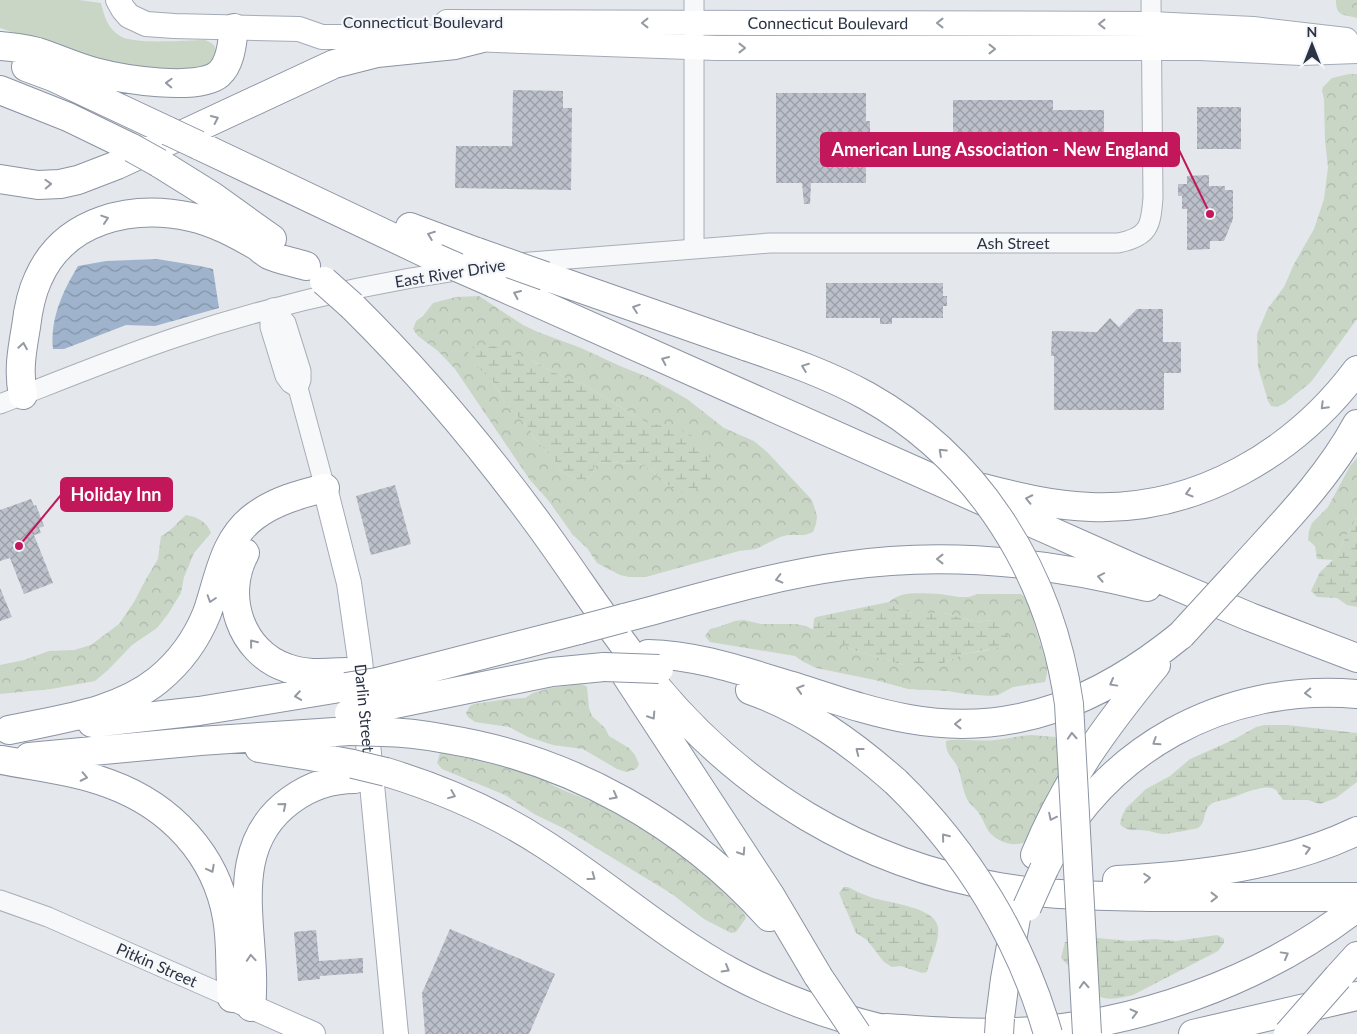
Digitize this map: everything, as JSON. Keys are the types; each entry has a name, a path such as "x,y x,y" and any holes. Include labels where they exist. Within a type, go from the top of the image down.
{"highway":[{"path":"0,46 38,52 90,71 112,76 151,82 191,83 211,78 222,71 230,52 234,28"},
{"path":"0,179 38,185 60,184 78,180 117,165 334,64 377,53 455,45 479,39"},
{"path":"0,58 53,78 436,258 905,467 1136,569 1250,617 1357,658"},
{"path":"0,90 68,117 159,163 230,208 315,273 352,306 424,382 488,458 541,527 644,671 668,700 706,741 753,781 793,809 847,839 890,858 958,879 1004,888 1049,894 1357,897"},
{"path":"254,172 280,173 299,177 410,227 796,364 838,382 878,403 915,428 952,462 979,492 1008,531 1027,564 1054,630 1064,671 1069,704 1087,1034"},
{"path":"12,399 21,379 21,357 35,285 45,265 59,248 76,233 92,224 115,216 138,213 166,213 192,217 231,232 269,255 315,273"},
{"path":"905,467 1020,497 1058,504 1108,507 1157,501 1204,488 1264,459 1312,418 1357,370"},
{"path":"999,1026 1004,979 1022,907 1058,805 1084,760 1122,707 1182,635 1322,478 1342,450 1357,424"},
{"path":"488,458 505,496 567,586 770,894 818,976"},
{"path":"327,496 268,527 257,537 246,550 239,566 235,584 235,601 238,618 255,647 271,660 285,667 307,673 347,701"},
{"path":"2,744 107,707 140,692 158,680 180,658 196,635 207,612 228,550 245,525 256,515 276,504 327,496"},
{"path":"200,741 347,701 379,697 419,660 507,650 624,618 820,570 853,564 934,559 1006,562 1082,573 1165,592 1250,617"},
{"path":"2,744 199,711 347,701 468,689 536,669 600,662 654,662 677,656 719,664 896,717 927,722 967,724 997,722 1051,710 1078,700 1126,675 1182,635"},
{"path":"654,662 728,683 796,709 844,740 896,782 950,842 990,900 1022,961 1048,1034"},
{"path":"1037,868 1102,788 1118,772 1143,751 1175,731 1216,712 1267,697 1311,692 1357,694"},
{"path":"379,697 451,740 504,751 552,767 580,779 635,807 680,837 730,877 778,927 867,1031 1014,1032 1068,1027 1118,1018 1178,1000 1231,981 1279,958 1329,928 1357,907"},
{"path":"2,744 200,741 295,753 354,772 393,777 469,802 521,829 569,860 678,938 732,972 802,1006 867,1031 905,1034"},
{"path":"2,744 114,785 154,806 182,829 207,862 223,898 230,933 230,981 242,1002"},
{"path":"242,1002 252,978 248,880 251,856 256,841 272,817 298,796 354,772"},
{"path":"890,858 1028,879 1072,881 1131,879 1197,873 1244,866 1326,843 1357,830"},
{"path":"1288,1034 1357,956"},
{"path":"1193,1034 1357,996"}],"main road":[{"name":"Connecticut Boulevard","path":"118,0 128,15 146,24 234,28 299,29 324,22 694,11 1151,24 1253,29 1357,41"},
{"name":"Connecticut Boulevard","path":"299,29 322,37 414,37 694,48 1200,48 1302,53 1357,51"},
{"name":"Darlin Street","path":"327,496 349,583 360,660 396,1034"},
{"name":"Pitkin Street","path":"242,1002 313,1034"}],"street":[{"name":"Ash Street","path":"694,248 770,243 1118,243 1134,240 1147,230 1151,218 1153,197 1151,0"},
{"path":"694,11 694,248"},
{"name":"East River Drive","path":"12,399 168,340 273,308 399,280 470,268 694,248"},
{"name":"Darlin Street","path":"273,308 270,327 285,376 290,383 298,388 327,496"},
{"name":"Pitkin Street","path":"0,900 48,916 242,1002"}],"green space":[{"path":"0,0 79,0 101,3 110,26 120,36 127,39 148,41 205,40 215,47 217,58 206,70 151,71 82,55 0,28"},
{"path":"1336,0 1357,0 1357,18 1341,14 1337,9"},
{"path":"1357,74 1357,319 1311,382 1285,403 1277,407 1271,406 1258,367 1257,334 1268,308 1284,287 1294,264 1314,229 1324,199 1328,167 1323,87 1332,78"},
{"path":"479,296 523,325 650,378 687,399 724,428 754,441 767,452 812,500 817,516 813,532 805,535 780,537 756,549 739,551 646,577 620,575 597,563 587,548 573,535 548,500 530,480 455,369 438,351 418,336 413,329 416,321 423,316 433,303 456,297","holes":["529,359 567,379 583,384 653,425 672,488 651,470 636,462 600,463 594,466 593,473 587,479 578,480 562,472 553,458 534,438 531,430 506,404 492,380"]},
{"path":"481,344 493,346 529,359 567,379 583,384 645,422 678,429 693,436 709,454 710,479 688,494 672,488 651,470 636,462 599,463 594,466 593,473 587,479 578,480 562,472 553,458 534,438 531,430 506,404 492,380 474,364 468,353 473,347"},
{"path":"1357,458 1357,517 1333,560 1317,559 1315,546 1308,540 1312,523 1328,507 1350,466"},
{"path":"186,515 202,521 211,533 194,553 184,577 181,593 157,628 132,645 95,681 51,689 0,694 0,665 24,660 49,651 74,650 91,645 119,624 134,602 158,559 161,536"},
{"path":"1357,517 1357,607 1347,605 1337,598 1317,597 1311,591 1320,572 1333,560"},
{"path":"906,594 940,594 969,597 977,594 1021,594 1032,607 1032,616 1047,666 1045,682 1013,687 998,695 990,696 908,689 816,668 795,656 710,642 705,636 710,629 735,621 744,620 761,624 796,624 806,626 853,650 904,665 939,665 963,654 989,650 992,620 976,622 944,613 912,613 896,608 889,602"},
{"path":"889,602 896,608 912,613 944,613 976,622 992,620 1000,624 1009,638 1005,645 963,654 939,665 904,665 853,650 813,630 816,617"},
{"path":"579,684 587,687 589,708 592,716 605,728 609,736 629,748 635,755 639,764 634,770 626,772 617,769 583,749 553,745 528,737 509,727 475,722 466,713 470,706 474,704 525,698 533,693 550,688"},
{"path":"1287,725 1357,733 1357,782 1336,798 1320,804 1308,800 1283,800 1276,790 1271,788 1252,790 1212,803 1206,811 1201,826 1198,828 1167,834 1145,830 1130,830 1120,824 1126,808 1146,789 1170,776 1190,759 1233,740 1256,727"},
{"path":"1031,735 1056,737 1061,743 1061,769 1048,793 1033,835 1030,839 1019,844 1007,843 995,838 991,834 979,814 968,801 958,767 947,750 946,741 999,740"},
{"path":"446,752 530,774 615,813 669,846 686,859 742,910 746,918 736,932 731,933 704,919 672,894 565,829 536,815 505,795 442,769 437,763 440,753"},
{"path":"844,887 873,898 920,910 935,920 938,927 938,938 927,972 922,973 901,966 892,967 884,962 867,940 856,933 839,893"},
{"path":"1217,935 1224,939 1224,943 1218,951 1133,995 1120,998 1111,999 1098,996 1061,958 1065,942 1077,939 1097,938 1130,941 1155,939 1176,941"}],"water":[{"path":"157,259 213,269 219,308 155,326 126,325 64,349 53,349 54,326 59,305 67,285 78,266 106,261"}],"building":[{"path":"513,90 563,91 563,108 572,108 571,190 455,188 456,146 512,146"},
{"path":"776,93 866,93 866,121 870,121 870,151 866,151 866,183 811,183 810,204 804,204 802,183 776,183"},
{"path":"953,100 1053,100 1053,110 1104,110 1104,153 1092,153 1091,164 1078,163 1078,153 1051,153 1051,138 953,138"},
{"path":"1197,107 1241,107 1241,149 1197,149"},
{"path":"1209,175 1209,186 1225,186 1225,190 1233,190 1233,219 1224,241 1210,241 1210,249 1187,250 1187,209 1182,209 1182,196 1178,196 1178,184 1187,184 1187,176"},
{"path":"826,283 943,283 943,296 947,296 947,306 943,306 943,318 892,318 892,324 880,324 880,318 826,318"},
{"path":"1137,309 1163,309 1163,342 1181,342 1181,373 1164,373 1164,410 1054,410 1054,356 1051,356 1052,331 1097,332 1110,318 1119,327"},
{"path":"395,485 411,544 371,555 356,496"},
{"path":"31,499 34,506 36,505 44,526 39,528 41,533 34,535 53,583 24,594 10,558 0,561 0,510"},
{"path":"0,588 12,617 0,621"},
{"path":"450,929 555,974 529,1034 425,1034 422,993"},
{"path":"316,930 319,961 363,958 363,973 320,976 320,979 298,981 294,932"}],"place":[{"name":"American Lung Association - New England","path":"1210,214"},
{"name":"Holiday Inn","path":"19,546"}]}
